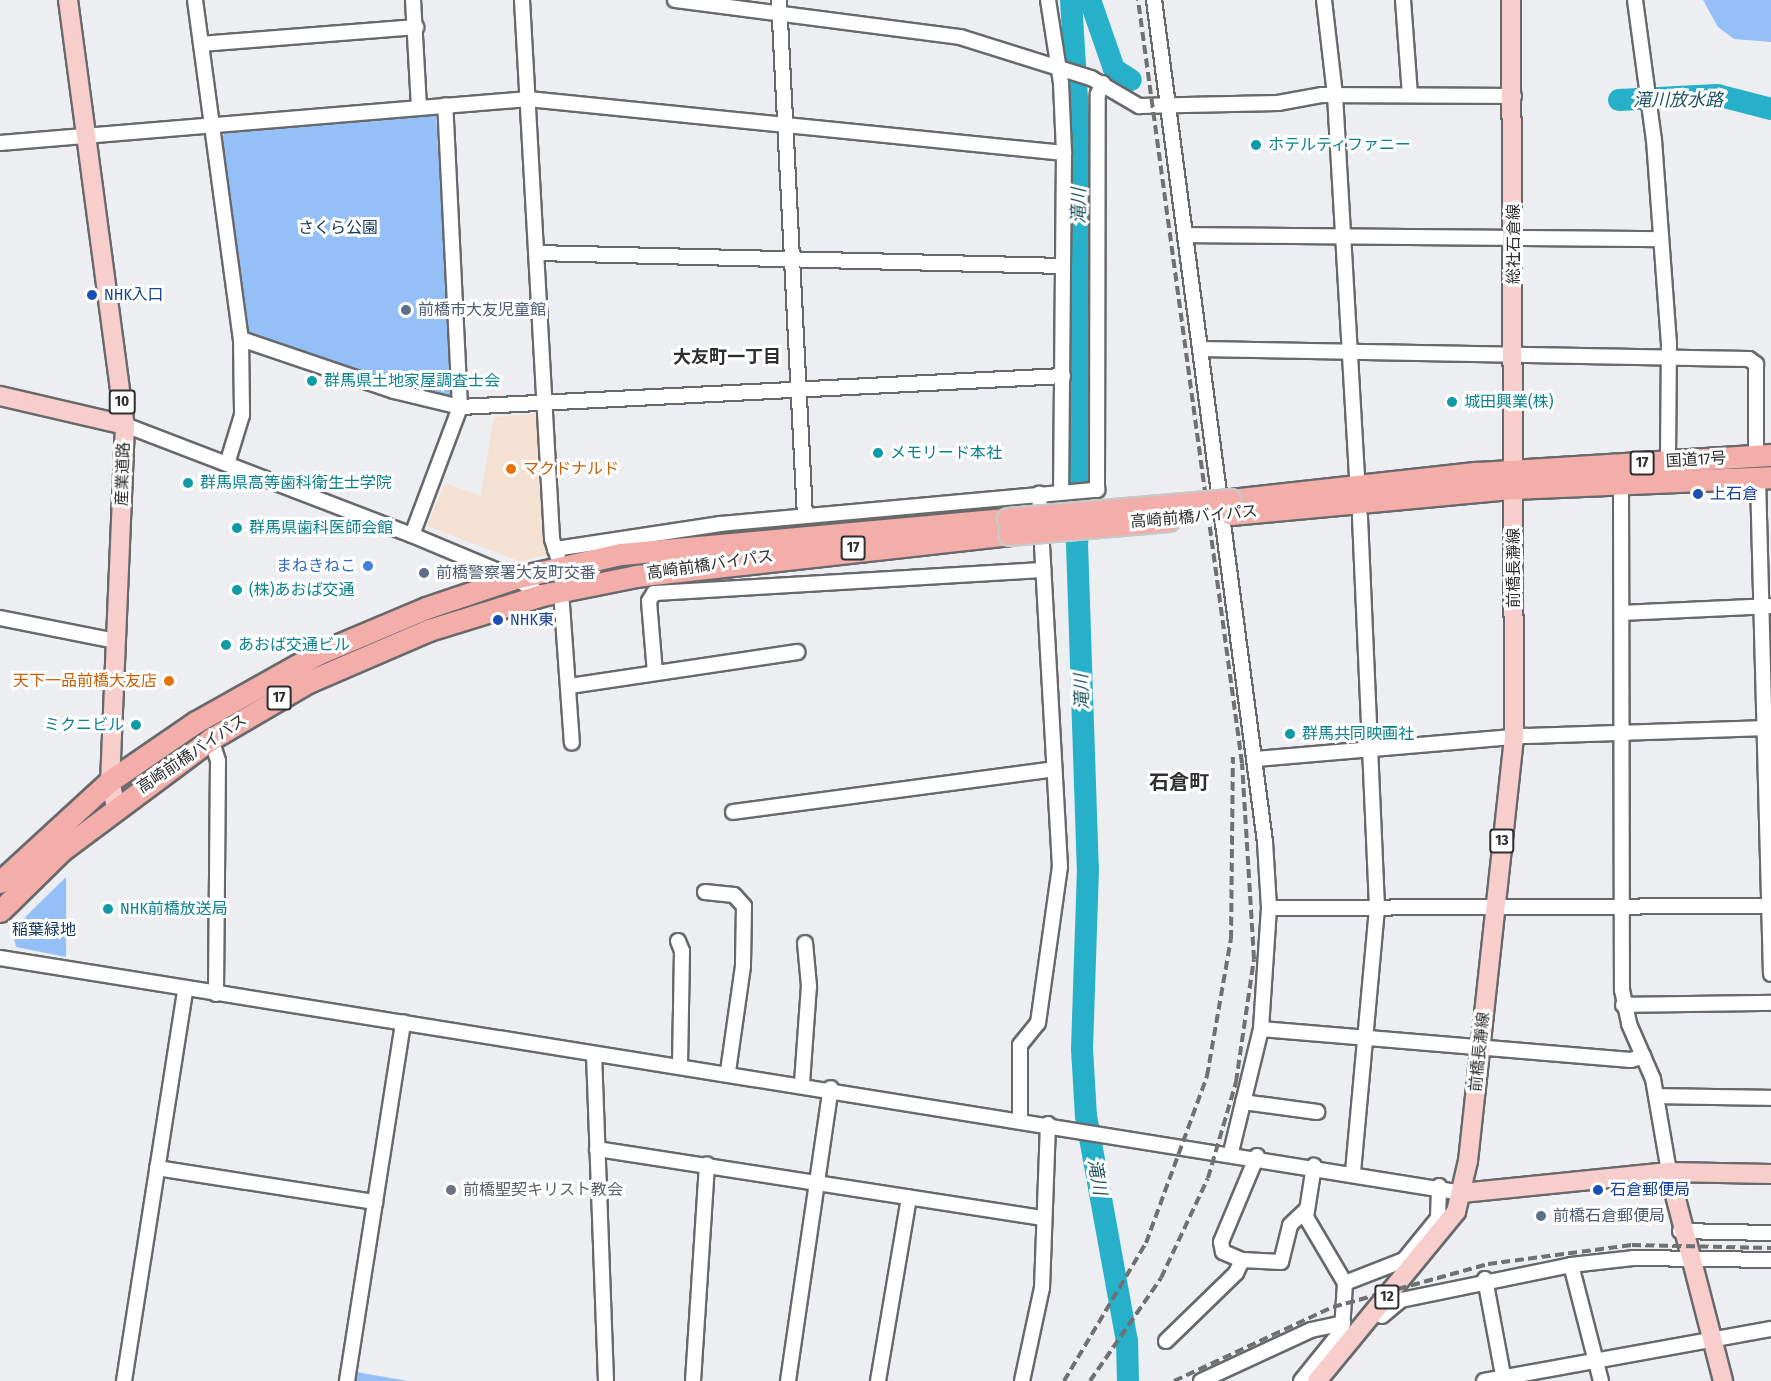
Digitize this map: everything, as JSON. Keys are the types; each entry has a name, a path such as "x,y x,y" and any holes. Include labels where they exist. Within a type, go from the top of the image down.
{"highway":[{"name":"国道17号","path":"1513,480 1668,461 1764,456"},
{"name":"国道17号","path":"1513,480 1621,482 1765,478"},
{"name":"高崎前橋バイパス","path":"0,882 110,781 244,692 317,654 384,623 515,578 558,558 1008,526 1513,480"},
{"name":"高崎前橋バイパス","path":"0,911 116,807 211,739 366,654 551,593 810,552 1008,526"}],"main road":[{"name":"産業道路","path":"68,0 124,425 110,781 116,807"},
{"name":"総社石倉線","path":"1511,0 1515,238 1513,480"},
{"path":"0,396 124,425"},
{"name":"前橋長瀞線","path":"1462,1193 1514,738 1513,480"},
{"path":"1462,1193 1669,1172 1771,1174"},
{"path":"1669,1172 1680,1231 1723,1381"},
{"name":"12","path":"1317,1381 1445,1228 1462,1193"}],"street":[{"path":"195,0 241,339 242,415 227,464"},
{"path":"413,0 420,107"},
{"path":"522,0 545,403 558,558 622,536 805,516 1097,490 1097,80"},
{"path":"675,0 779,7 924,30 1062,68 1097,80 1131,104 1278,103 1335,96 1514,96"},
{"path":"1048,0 1062,68 1064,492"},
{"path":"1154,0 1171,104 1185,235 1256,759 1269,908 1261,1029 1231,1152"},
{"path":"1324,0 1335,96 1357,475"},
{"path":"1403,0 1410,95"},
{"path":"1635,0 1652,116 1661,239 1669,354 1668,461"},
{"path":"779,7 805,516"},
{"path":"201,44 416,27"},
{"path":"0,143 87,138 211,123 528,99 1064,153"},
{"path":"412,535 460,406 445,105"},
{"path":"1185,235 1661,239"},
{"path":"536,253 792,257 1063,266"},
{"path":"241,339 394,390 460,406 1063,376"},
{"path":"1201,349 1669,354 1754,361 1764,456"},
{"path":"124,425 412,535 551,593 570,686 572,743"},
{"path":"1765,478 1771,974"},
{"path":"1621,482 1625,903 1623,1005 1658,1096 1669,1172"},
{"path":"1020,1119 1020,1045 1038,1023 1058,899 1054,769 1039,494"},
{"path":"1353,1172 1369,1038 1377,907 1373,751 1360,515"},
{"path":"655,673 649,601 654,593 1043,570"},
{"path":"1622,613 1766,606"},
{"path":"0,618 116,640"},
{"path":"570,686 797,652"},
{"path":"1256,759 1514,738 1768,728"},
{"path":"211,739 218,761 216,994"},
{"path":"733,812 1054,769"},
{"path":"705,892 734,895 744,906 743,966 728,1072"},
{"path":"1269,908 1625,903 1770,906"},
{"path":"678,941 682,951 680,1065"},
{"path":"802,1083 809,986 805,943"},
{"path":"0,958 185,990 802,1083 1257,1156 1439,1186 1462,1193"},
{"path":"124,1381 185,990"},
{"path":"1623,1005 1771,1003"},
{"path":"347,1381 403,1022"},
{"path":"1261,1029 1631,1060 1643,1056"},
{"path":"594,1053 606,1381"},
{"path":"788,1381 831,1088"},
{"path":"1658,1096 1771,1098"},
{"path":"1244,1102 1317,1112"},
{"path":"1022,1381 1042,1287 1048,1124"},
{"path":"597,1149 707,1164 1043,1218"},
{"path":"1257,1156 1221,1242 1223,1252 1242,1260 1284,1260 1290,1226 1305,1211 1314,1166"},
{"path":"693,1381 707,1164"},
{"path":"157,1168 375,1202"},
{"path":"1345,1283 1404,1260 1438,1218 1439,1186"},
{"path":"878,1381 909,1198"},
{"path":"1301,1381 1338,1338 1343,1323 1345,1283 1305,1211"},
{"path":"1680,1231 1771,1233"},
{"path":"1326,1381 1393,1303 1485,1279 1571,1265 1687,1257 1771,1260"},
{"path":"1166,1341 1236,1273 1242,1260"},
{"path":"1571,1265 1601,1381"},
{"path":"1485,1279 1504,1379"},
{"path":"1201,1381 1311,1330 1343,1323"},
{"path":"1484,1381 1771,1329"}],"shaded area":[{"path":"534,414 541,420 547,555 519,561 427,526 445,483 481,496 494,417"}],"green space":[{"path":"1703,0 1771,0 1771,42 1734,39 1718,27"},
{"name":"さくら公園","path":"436,115 454,395 435,396 251,334 245,328 219,139 229,130"},
{"name":"稲葉緑地","path":"66,877 66,957 16,947 12,930"},
{"path":"356,1372 408,1381 355,1381"}],"waterway":[{"name":"滝川","path":"1071,0 1080,149 1077,543 1088,868 1082,1049 1086,1116 1127,1341 1128,1381"},
{"name":"滝川放水路","path":"1090,0 1114,69 1131,80"},
{"name":"滝川放水路","path":"1619,100 1717,95 1771,109"}],"railway":[{"path":"1090,1381 1161,1278 1208,1178 1236,1082 1254,959 1242,763 1138,0"},
{"path":"1064,1381 1146,1243 1207,1076 1231,939 1233,757"},
{"path":"1174,1381 1333,1307 1488,1264 1632,1245 1771,1248"}],"place":[{"name":"ホテルティファニー","path":"1256,145"},
{"name":"NHK入口","path":"92,295"},
{"name":"前橋市大友児童館","path":"406,310"},
{"name":"群馬県土地家屋調査士会","path":"312,381"},
{"name":"城田興業(株)","path":"1452,402"},
{"name":"メモリード本社","path":"878,453"},
{"name":"マクドナルド","path":"511,469"},
{"name":"群馬県高等歯科衛生士学院","path":"188,483"},
{"name":"上石倉","path":"1698,494"},
{"name":"群馬県歯科医師会館","path":"237,528"},
{"name":"まねきねこ","path":"368,566"},
{"name":"前橋警察署大友町交番","path":"424,573"},
{"name":"(株)あおば交通","path":"237,590"},
{"name":"NHK東","path":"498,620"},
{"name":"あおば交通ビル","path":"226,645"},
{"name":"天下一品前橋大友店","path":"169,681"},
{"name":"ミクニビル","path":"136,725"},
{"name":"群馬共同映画社","path":"1290,734"},
{"name":"NHK前橋放送局","path":"108,909"},
{"name":"前橋聖契キリスト教会","path":"451,1190"},
{"name":"石倉郵便局","path":"1598,1190"},
{"name":"前橋石倉郵便局","path":"1541,1216"}],"district":[{"name":"大友町一丁目","path":"727,357"},
{"name":"石倉町","path":"1179,782"}]}
